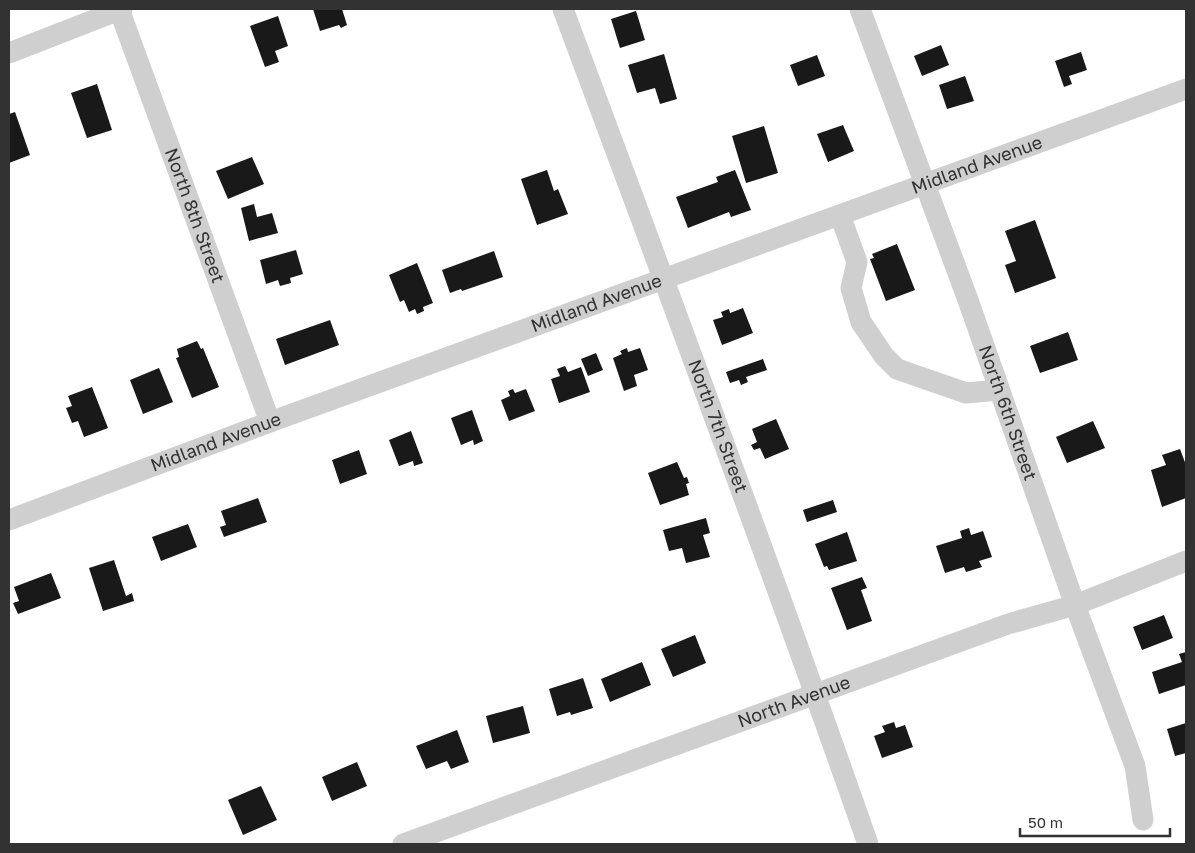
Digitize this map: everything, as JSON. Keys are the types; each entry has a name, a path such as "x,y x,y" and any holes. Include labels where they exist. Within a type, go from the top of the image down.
{"street":[{"path":"9,53 120,9"},
{"name":"North 8th Street","path":"120,9 270,422"},
{"name":"North 7th Street","path":"563,9 816,694 868,844"},
{"name":"North 6th Street","path":"860,9 968,300 1075,605 1134,766 1143,820"},
{"name":"Midland Avenue","path":"9,520 270,422 1186,89"},
{"path":"840,215 857,262 851,288 861,322 884,356 897,369 966,393 999,390"},
{"name":"North Avenue","path":"403,844 1008,624 1075,605 1186,561"}],"building":[{"path":"313,9 342,9 347,25 341,28 339,25 320,31"},
{"path":"636,11 645,40 620,48 611,19"},
{"path":"278,16 288,46 275,51 279,62 265,67 250,26"},
{"path":"941,45 949,65 922,76 914,56"},
{"path":"1081,52 1087,70 1069,76 1072,84 1064,87 1055,61"},
{"path":"664,54 677,99 660,104 655,88 637,93 628,65"},
{"path":"817,55 825,76 798,86 790,65"},
{"path":"965,76 974,101 947,109 939,85"},
{"path":"97,84 112,130 87,138 71,93"},
{"path":"15,112 30,155 9,163 9,114"},
{"path":"843,125 854,151 828,162 817,134"},
{"path":"764,126 778,173 746,183 732,136"},
{"path":"252,157 264,184 228,199 216,171"},
{"path":"547,170 554,191 558,189 568,214 537,225 521,179"},
{"path":"735,170 751,210 731,217 729,212 688,228 676,197 718,182 716,177"},
{"path":"254,204 257,217 272,213 278,233 249,241 241,208"},
{"path":"1035,220 1056,278 1015,293 1005,265 1016,261 1005,231"},
{"path":"897,244 915,290 886,301 870,259 874,258 872,254"},
{"path":"296,250 303,274 290,278 291,283 280,286 278,280 266,284 260,260"},
{"path":"494,251 503,277 462,291 461,289 450,293 442,270"},
{"path":"417,263 433,303 423,307 424,311 417,314 415,309 409,312 404,300 400,302 389,275"},
{"path":"743,308 753,333 722,345 713,320 723,317 721,312 729,309 730,313"},
{"path":"330,320 339,345 285,365 276,339"},
{"path":"1068,332 1078,360 1040,373 1030,346"},
{"path":"197,341 201,349 203,348 219,387 192,398 176,358 179,357 177,349"},
{"path":"627,348 628,352 640,348 648,370 634,375 637,386 624,391 613,358 622,354 620,351"},
{"path":"596,353 603,370 588,376 581,359"},
{"path":"763,359 767,370 746,377 748,382 741,385 739,380 730,383 726,372"},
{"path":"565,366 568,372 581,367 590,392 559,403 551,379 560,376 557,369"},
{"path":"159,368 173,402 143,414 130,380"},
{"path":"92,387 108,428 84,437 78,421 72,423 66,408 72,406 68,396"},
{"path":"513,389 515,393 526,389 535,411 509,421 501,400 510,396 508,391"},
{"path":"472,410 483,441 474,445 473,440 461,445 451,418"},
{"path":"776,419 789,449 765,459 760,448 754,450 751,445 757,442 752,429"},
{"path":"1093,421 1105,448 1067,463 1056,437"},
{"path":"411,431 423,463 414,466 413,461 399,466 389,440"},
{"path":"1180,449 1186,465 1186,498 1162,507 1151,470 1166,465 1162,455"},
{"path":"359,450 367,474 340,484 332,460"},
{"path":"677,462 684,478 687,477 689,483 686,484 689,495 660,505 648,473"},
{"path":"258,498 267,522 224,537 220,527 226,525 221,511"},
{"path":"833,500 837,512 807,522 803,510"},
{"path":"706,518 710,533 703,535 710,557 686,563 682,548 669,551 663,530"},
{"path":"188,524 197,547 161,561 152,537"},
{"path":"969,528 971,535 983,531 992,557 979,561 982,567 966,572 964,567 945,573 936,546 962,538 960,531"},
{"path":"847,532 857,561 829,570 827,566 824,567 815,544"},
{"path":"114,560 126,596 132,593 134,601 103,611 89,568"},
{"path":"51,573 61,598 18,614 13,603 19,601 14,587"},
{"path":"862,577 867,588 861,590 872,621 847,630 831,588"},
{"path":"1164,615 1173,638 1142,650 1133,627"},
{"path":"695,635 706,663 673,677 661,649"},
{"path":"1186,652 1186,685 1159,694 1152,672 1182,662 1179,654"},
{"path":"642,662 651,685 610,702 601,679"},
{"path":"583,678 593,708 571,715 570,712 557,716 549,689"},
{"path":"523,706 530,733 493,743 486,716"},
{"path":"894,722 896,728 905,725 913,747 882,758 874,736 885,732 882,726"},
{"path":"1186,723 1186,753 1175,756 1167,729"},
{"path":"457,730 469,762 451,769 447,761 426,769 416,746"},
{"path":"357,762 367,786 332,801 322,777"},
{"path":"261,786 277,820 243,835 228,800"}]}
